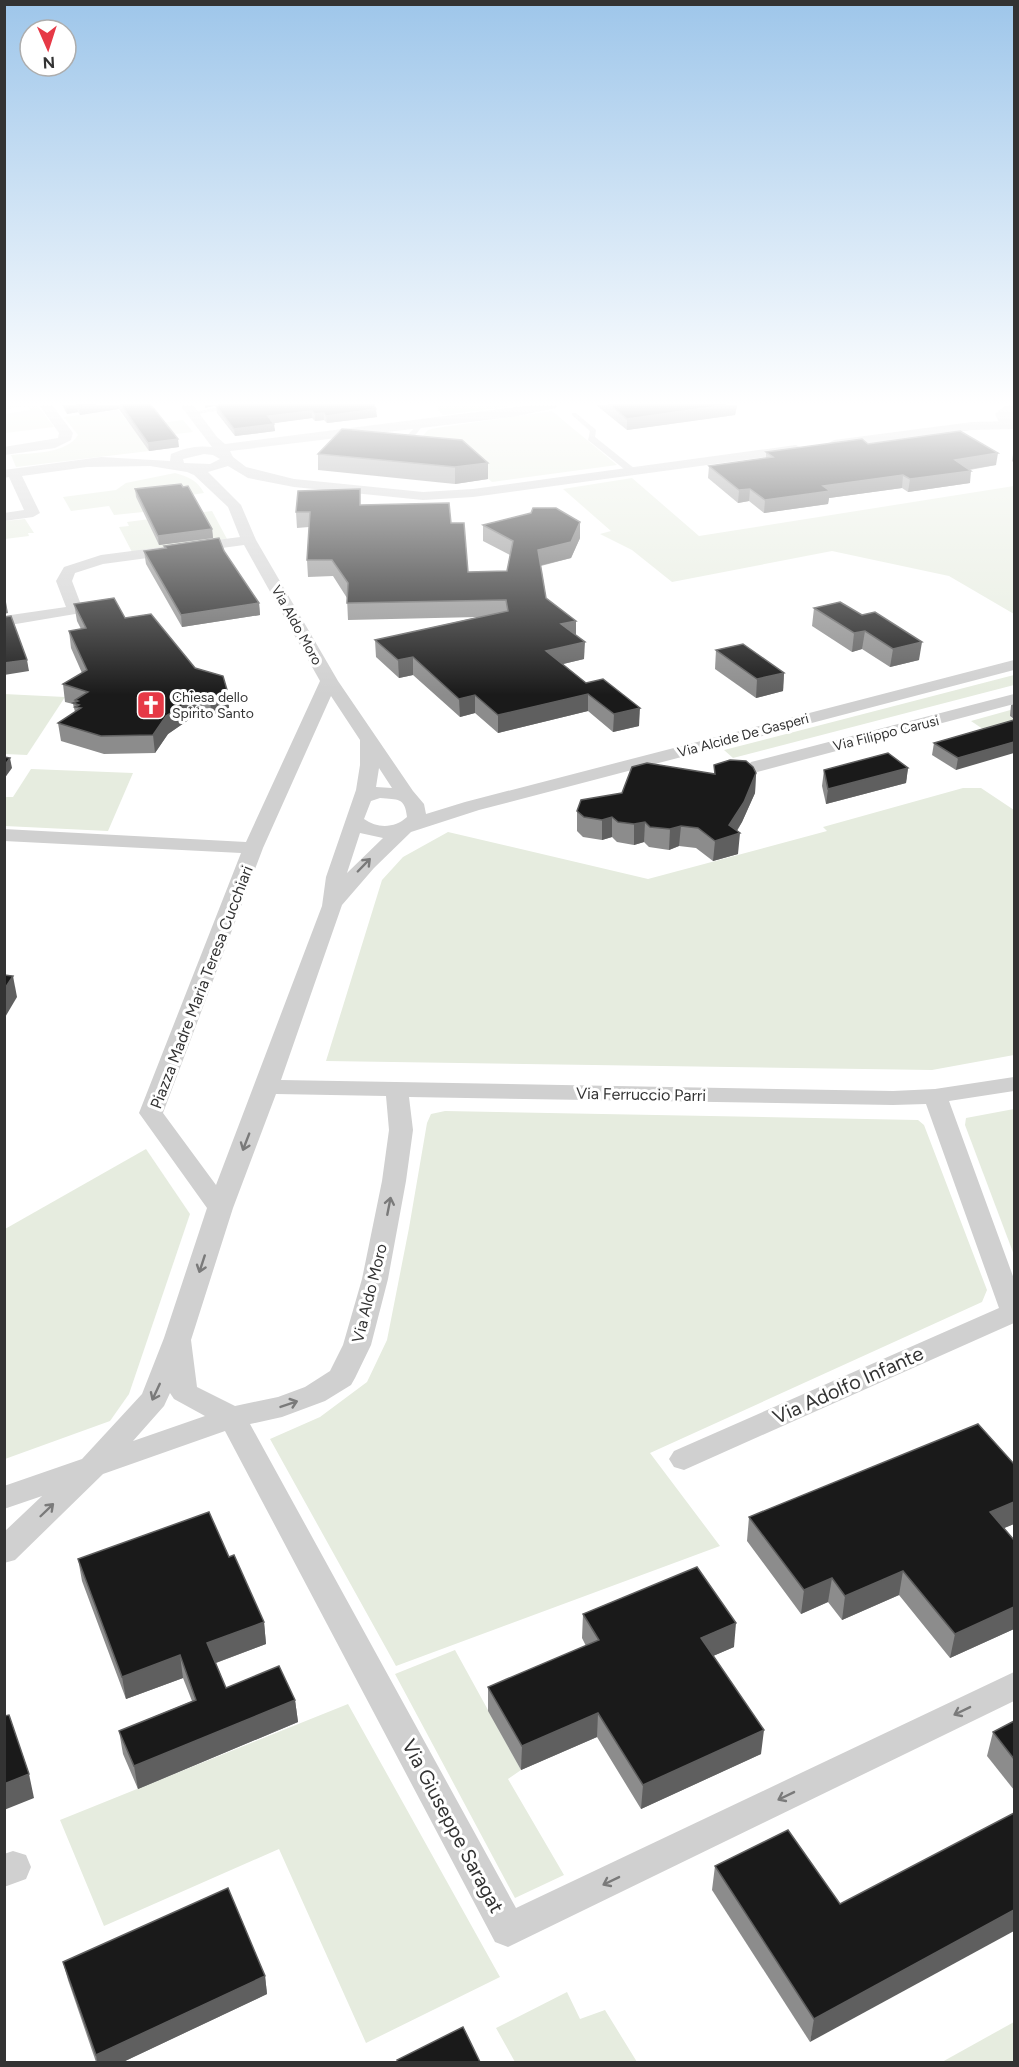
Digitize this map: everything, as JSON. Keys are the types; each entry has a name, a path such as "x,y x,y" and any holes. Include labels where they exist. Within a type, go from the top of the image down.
{"street":[{"path":"4,517 33,513 26,501"},
{"name":"Via Aldo Moro","path":"242,501 249,540 329,681 368,741 391,769 411,800"},
{"path":"4,621 75,610 64,581 69,570 84,564 249,540"},
{"name":"Via Alcide De Gasperi","path":"407,827 472,806 1014,665"},
{"path":"253,848 329,681"},
{"name":"Via Filippo Carusi","path":"757,766 1014,699"},
{"name":"Via Aldo Moro","path":"354,820 365,797 371,772 368,741"},
{"name":"Via Alcide De Gasperi","path":"365,797 378,792 439,808 472,806"},
{"path":"332,906 354,876 377,852 417,818 411,800"},
{"path":"354,820 359,826 370,831 407,827"},
{"path":"4,1551 92,1467 154,1399 178,1338 220,1208 267,1087 332,906 336,877 354,820"},
{"name":"Piazza Madre Maria Teresa Cucchiari","path":"4,835 253,848 151,1113 220,1208"},
{"name":"Via Ferruccio Parri","path":"267,1087 893,1098 934,1096 1014,1084"},
{"name":"Via Aldo Moro","path":"4,1498 232,1418 282,1407 315,1394 341,1378 357,1345 375,1279 394,1181 401,1130 397,1105 398,1090"},
{"name":"Via Adolfo Infante","path":"684,1459 1014,1312 934,1096"},
{"path":"178,1338 184,1392 232,1418"},
{"name":"Via Giuseppe Saragat","path":"232,1418 508,1930 1014,1686"}],"shaded area":[{"path":"66,501 170,501 143,512 114,515 109,506 71,511"},
{"path":"577,501 659,501 699,536 917,501 1014,501 1014,614 949,576 832,551 672,582 632,550 600,534 611,531"},
{"path":"212,511 227,539 132,552 119,527 129,526 127,522"},
{"path":"25,519 34,533 28,533 29,536 5,539 5,521"},
{"path":"1014,675 1014,685 733,758 724,750"},
{"path":"4,694 65,697 27,755 5,754"},
{"path":"1014,709 1010,717 1014,719 1014,750 971,721"},
{"path":"31,769 133,773 108,831 5,826 5,797 13,797"},
{"path":"963,788 981,788 1014,810 1014,1055 932,1070 326,1061 382,880 403,857 448,832 648,879 827,831 823,827"},
{"path":"1014,1109 1014,1255 965,1125 966,1118"},
{"path":"445,1111 918,1120 924,1125 987,1290 982,1302 650,1453 720,1546 396,1666 270,1439 320,1417 367,1382 387,1340 427,1123 431,1114"},
{"path":"146,1149 190,1214 129,1394 110,1421 5,1459 5,1229"},
{"path":"455,1650 521,1770 508,1779 564,1875 515,1898 395,1674"},
{"path":"348,1704 500,1977 366,2043 279,1849 104,1926 60,1820"},
{"path":"567,1992 580,2019 605,2010 637,2062 515,2062 496,2028"},
{"path":"1014,2022 1014,2062 942,2062"}],"building":[{"path":"141,501 197,501 212,529 158,536"},
{"path":"297,501 360,501 360,505 449,503 451,523 464,523 468,572 507,571 513,541 483,525 531,513 533,508 556,508 580,522 571,542 538,550 546,598 576,621 561,624 585,642 546,651 586,683 603,679 640,708 614,714 588,694 498,715 475,695 459,699 413,657 398,660 375,640 508,611 506,600 347,603 348,583 332,560 307,560 310,512 296,512"},
{"path":"219,538 224,551 259,603 181,615 144,551"},
{"path":"114,598 125,618 151,614 195,668 223,676 227,690 210,701 196,697 166,716 153,735 101,736 58,723 81,708 75,707 79,705 73,703 88,692 63,684 87,670 69,631 86,628 74,604"},
{"path":"840,602 862,615 875,612 922,642 893,649 865,631 854,633 814,608"},
{"path":"11,616 27,660 4,663 4,617"},
{"path":"743,644 784,673 757,679 716,650"},
{"path":"1014,720 1014,742 958,758 934,743"},
{"path":"888,753 908,768 828,789 824,770"},
{"path":"4,757 10,758 4,766"},
{"path":"730,760 746,761 756,773 744,802 729,825 740,833 715,841 698,828 650,827 645,822 634,824 618,822 612,817 602,820 584,817 577,811 581,800 622,793 632,767 647,763 715,774 714,765"},
{"path":"4,975 13,976 4,990"},
{"path":"978,1424 1014,1464 1014,1502 990,1512 1014,1540 1014,1607 955,1634 903,1571 845,1596 832,1578 804,1590 749,1517"},
{"path":"209,1512 229,1557 234,1555 264,1622 207,1643 226,1688 279,1666 295,1700 134,1766 119,1731 196,1700 180,1655 122,1677 78,1559"},
{"path":"697,1567 736,1623 701,1638 764,1730 643,1785 598,1713 522,1746 488,1687 599,1640 583,1614"},
{"path":"9,1715 29,1774 4,1784 4,1716"},
{"path":"1014,1721 1014,1759 993,1732"},
{"path":"1014,1813 1014,1910 814,2019 715,1866 788,1830 840,1904"},
{"path":"228,1888 265,1976 96,2055 63,1962"},
{"path":"463,2027 480,2062 398,2062 397,2060"}],"place":[{"name":"Chiesa dello Spirito Santo","path":"151,705"}]}
